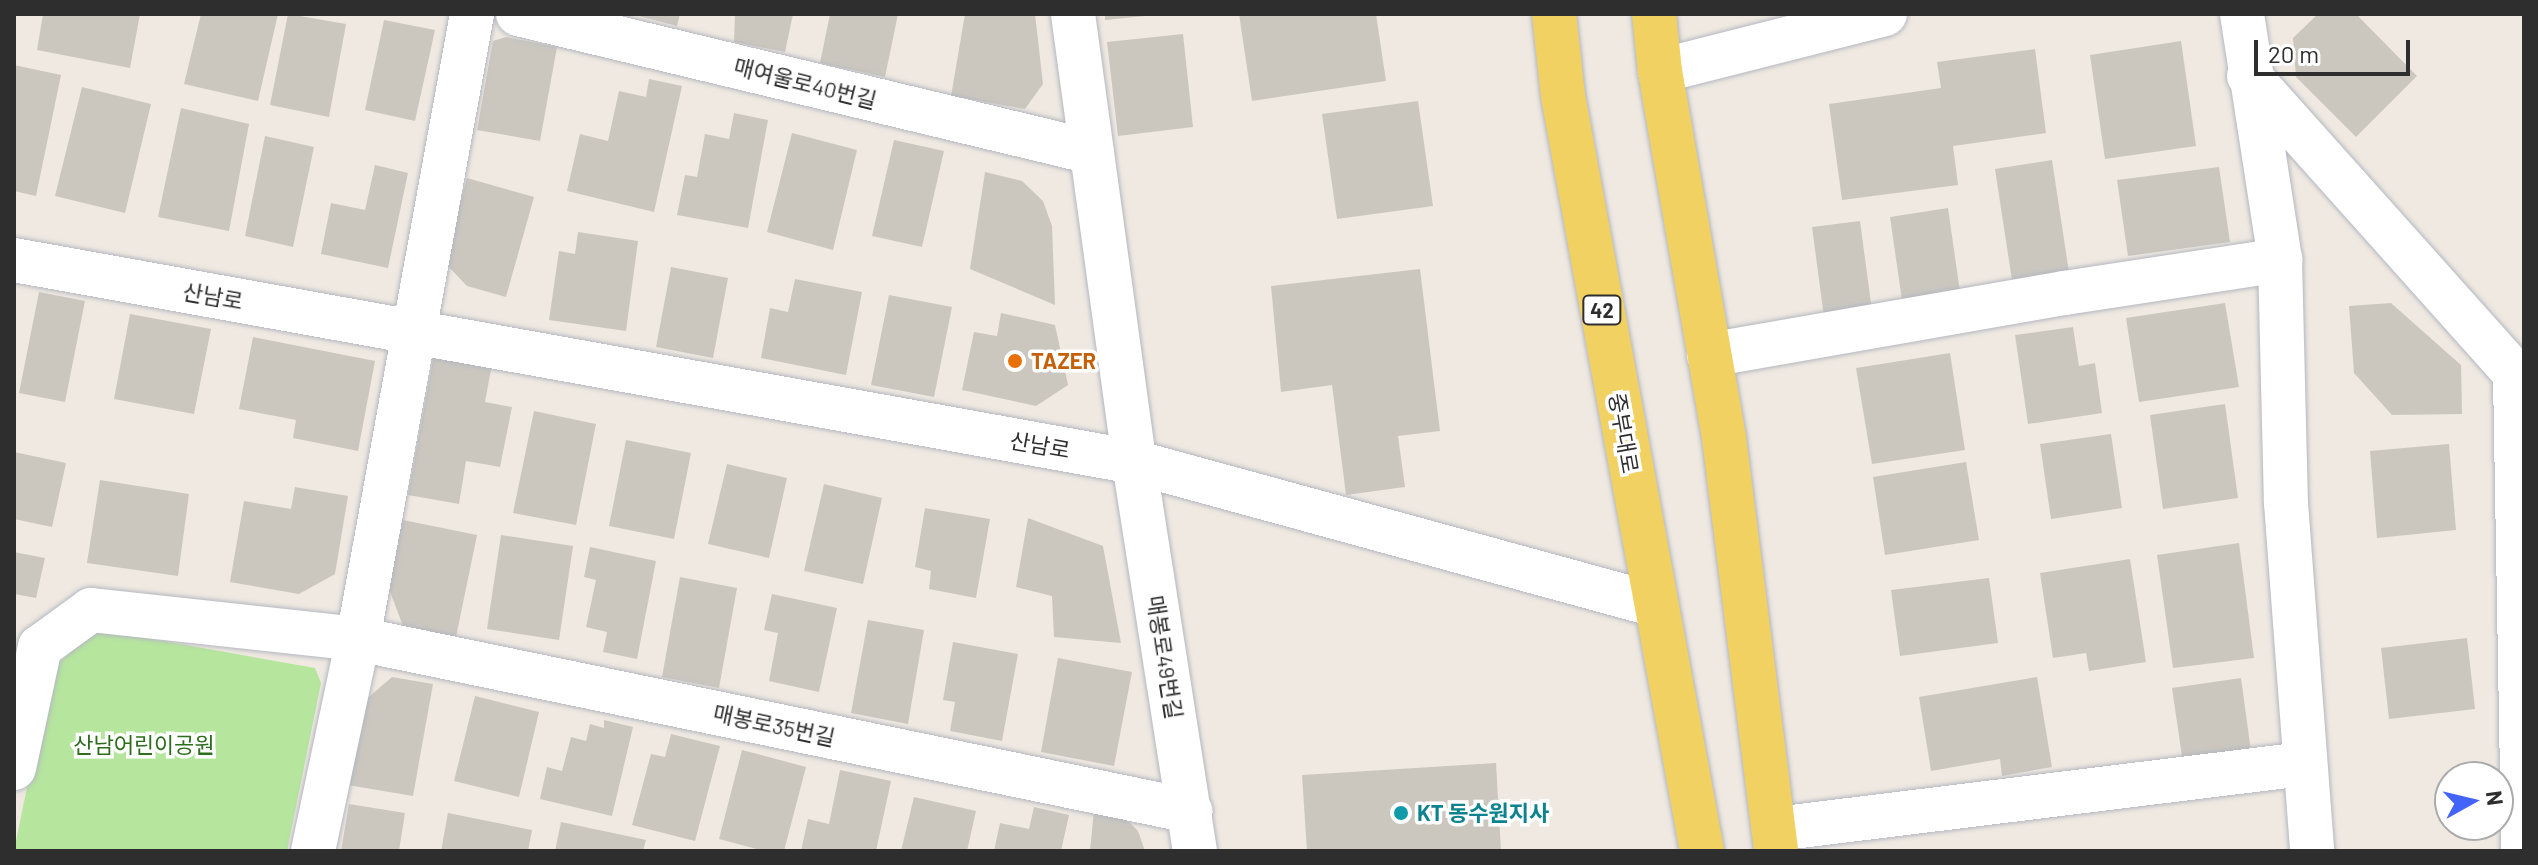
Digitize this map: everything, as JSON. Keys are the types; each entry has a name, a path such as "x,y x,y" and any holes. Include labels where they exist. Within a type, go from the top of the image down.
{"main road":[{"name":"중부대로","path":"1554,14 1563,96 1702,851"},
{"path":"1654,14 1660,71 1709,355 1776,840"}],"street":[{"path":"313,851 358,639 472,14"},
{"name":"매여울로40번길","path":"518,14 1092,152"},
{"path":"1073,14 1134,462"},
{"path":"1660,71 1885,14"},
{"path":"2242,14 2249,76 2280,260 2286,503 2303,764 2312,851"},
{"path":"2249,76 2520,380 2523,851"},
{"name":"산남로","path":"14,260 1134,462 1656,605"},
{"path":"1709,355 2065,293 2280,260"},
{"name":"매봉로49번길","path":"1134,462 1193,831"},
{"name":"매봉로35번길","path":"14,768 40,647 91,610 358,639 1193,831"},
{"path":"1776,840 2303,764"}],"green space":[{"name":"산남어린이공원","path":"96,629 315,668 321,683 287,851 14,851 51,670"}],"building":[{"path":"43,14 140,14 130,68 37,50"},
{"path":"201,14 278,14 258,101 184,84"},
{"path":"288,14 346,24 329,117 270,105"},
{"path":"631,14 680,14 677,26"},
{"path":"735,14 793,14 785,52 734,42"},
{"path":"830,14 898,14 885,77 820,63"},
{"path":"965,14 1035,14 1043,84 1025,109 951,96"},
{"path":"1105,14 1145,14 1145,16 1105,20"},
{"path":"1239,14 1376,14 1386,81 1252,101"},
{"path":"2318,14 2356,14 2417,76 2356,137 2296,77 2293,38"},
{"path":"384,20 435,30 415,121 365,110"},
{"path":"1183,34 1193,127 1118,136 1107,42"},
{"path":"506,37 557,47 540,141 477,130 493,41"},
{"path":"2181,41 2196,146 2105,159 2090,55"},
{"path":"2035,49 2046,133 1953,146 1958,185 1842,200 1829,104 1941,88 1937,62"},
{"path":"14,65 61,75 36,196 14,191"},
{"path":"649,79 682,86 654,212 567,191 580,134 608,141 619,91 646,97"},
{"path":"82,87 151,104 125,213 55,196"},
{"path":"1418,101 1433,206 1337,219 1322,114"},
{"path":"181,108 249,124 229,231 158,217"},
{"path":"734,113 768,120 748,228 677,215 685,175 697,177 705,134 729,139"},
{"path":"792,133 857,150 833,250 767,232"},
{"path":"265,136 314,147 293,247 245,236"},
{"path":"894,140 944,151 922,247 872,236"},
{"path":"2052,160 2070,279 2013,287 1995,169"},
{"path":"375,165 408,173 388,268 321,254 331,203 365,210"},
{"path":"2219,167 2230,242 2128,256 2117,180"},
{"path":"985,172 1022,181 1043,201 1052,226 1055,305 970,269"},
{"path":"467,178 534,197 506,297 467,286 444,262"},
{"path":"1948,208 1960,292 1902,300 1890,217"},
{"path":"1860,221 1872,311 1824,317 1812,227"},
{"path":"578,232 638,241 626,331 549,320 559,251 575,254"},
{"path":"671,267 728,278 713,358 656,347"},
{"path":"1420,269 1440,431 1398,436 1405,487 1346,495 1332,385 1281,392 1271,286"},
{"path":"795,279 862,292 846,375 761,358 770,308 788,312"},
{"path":"39,292 85,301 65,402 19,393"},
{"path":"889,295 952,307 934,397 871,385"},
{"path":"2225,303 2239,387 2139,402 2126,318"},
{"path":"2391,303 2461,365 2462,414 2392,415 2354,373 2349,306"},
{"name":"TAZER","path":"1001,313 1055,325 1068,385 1036,406 962,390 974,332 997,336"},
{"path":"130,314 211,329 194,414 114,399"},
{"path":"2073,327 2079,366 2095,363 2102,413 2028,424 2015,335"},
{"path":"253,337 375,361 358,451 293,438 296,420 239,409"},
{"path":"1950,353 1965,450 1872,464 1856,368"},
{"path":"434,354 492,364 485,402 512,407 500,467 466,461 459,504 408,495"},
{"path":"2225,404 2238,498 2163,509 2150,415"},
{"path":"534,411 596,424 576,525 513,513"},
{"path":"2111,434 2122,508 2051,519 2040,444"},
{"path":"626,440 691,453 674,539 609,526"},
{"path":"2449,444 2456,530 2377,538 2370,451"},
{"path":"14,452 66,463 52,527 14,519"},
{"path":"1966,462 1979,540 1885,555 1873,477"},
{"path":"727,464 787,478 769,558 708,544"},
{"path":"100,480 189,494 178,576 87,563"},
{"path":"824,484 882,498 863,584 804,571"},
{"path":"295,487 348,496 335,574 299,594 230,582 244,501 291,509"},
{"path":"925,508 990,519 976,598 929,589 931,571 915,567"},
{"path":"1028,518 1103,546 1121,643 1054,637 1052,596 1016,587"},
{"path":"398,519 477,535 456,637 403,626 386,581"},
{"path":"501,535 573,546 559,640 487,629"},
{"path":"2239,543 2254,658 2173,668 2157,555"},
{"path":"590,547 656,561 637,659 603,652 607,632 586,627 596,580 584,577"},
{"path":"14,552 45,558 36,598 14,594"},
{"path":"2130,559 2146,662 2089,671 2086,653 2053,658 2040,573"},
{"path":"680,577 737,588 719,688 662,677"},
{"path":"1989,578 1998,643 1900,656 1891,590"},
{"path":"772,594 837,608 819,692 769,681 778,633 764,630"},
{"path":"868,620 924,630 908,724 851,713"},
{"path":"2467,638 2475,709 2389,719 2381,648"},
{"path":"953,642 1018,654 1002,741 950,731 955,702 943,700"},
{"path":"1058,658 1132,672 1114,766 1041,752"},
{"path":"392,677 433,684 413,796 342,784 356,708"},
{"path":"2037,677 2052,767 2002,776 2000,759 1931,771 1919,697"},
{"path":"2241,678 2252,759 2184,770 2172,688"},
{"path":"475,696 539,712 519,797 454,781"},
{"path":"604,720 633,727 612,816 540,799 547,767 562,771 571,737 586,741 590,724 604,728"},
{"path":"671,734 720,746 695,841 632,825 651,754 665,757"},
{"path":"742,750 806,767 784,851 764,851 719,839"},
{"name":"KT 동수원지사","path":"1496,763 1501,851 1307,851 1302,775"},
{"path":"840,770 891,781 876,851 801,851 808,819 829,824"},
{"path":"914,797 976,811 967,851 901,851"},
{"path":"349,804 405,813 399,851 341,851"},
{"path":"1034,807 1069,815 1061,851 994,851 1000,823 1029,829"},
{"path":"1094,810 1127,820 1138,831 1145,851 1090,851"},
{"path":"448,813 532,830 528,851 441,851"},
{"path":"561,822 646,840 643,851 555,851"}],"place":[{"name":"TAZER","path":"1015,361"},
{"name":"KT 동수원지사","path":"1401,813"}]}
